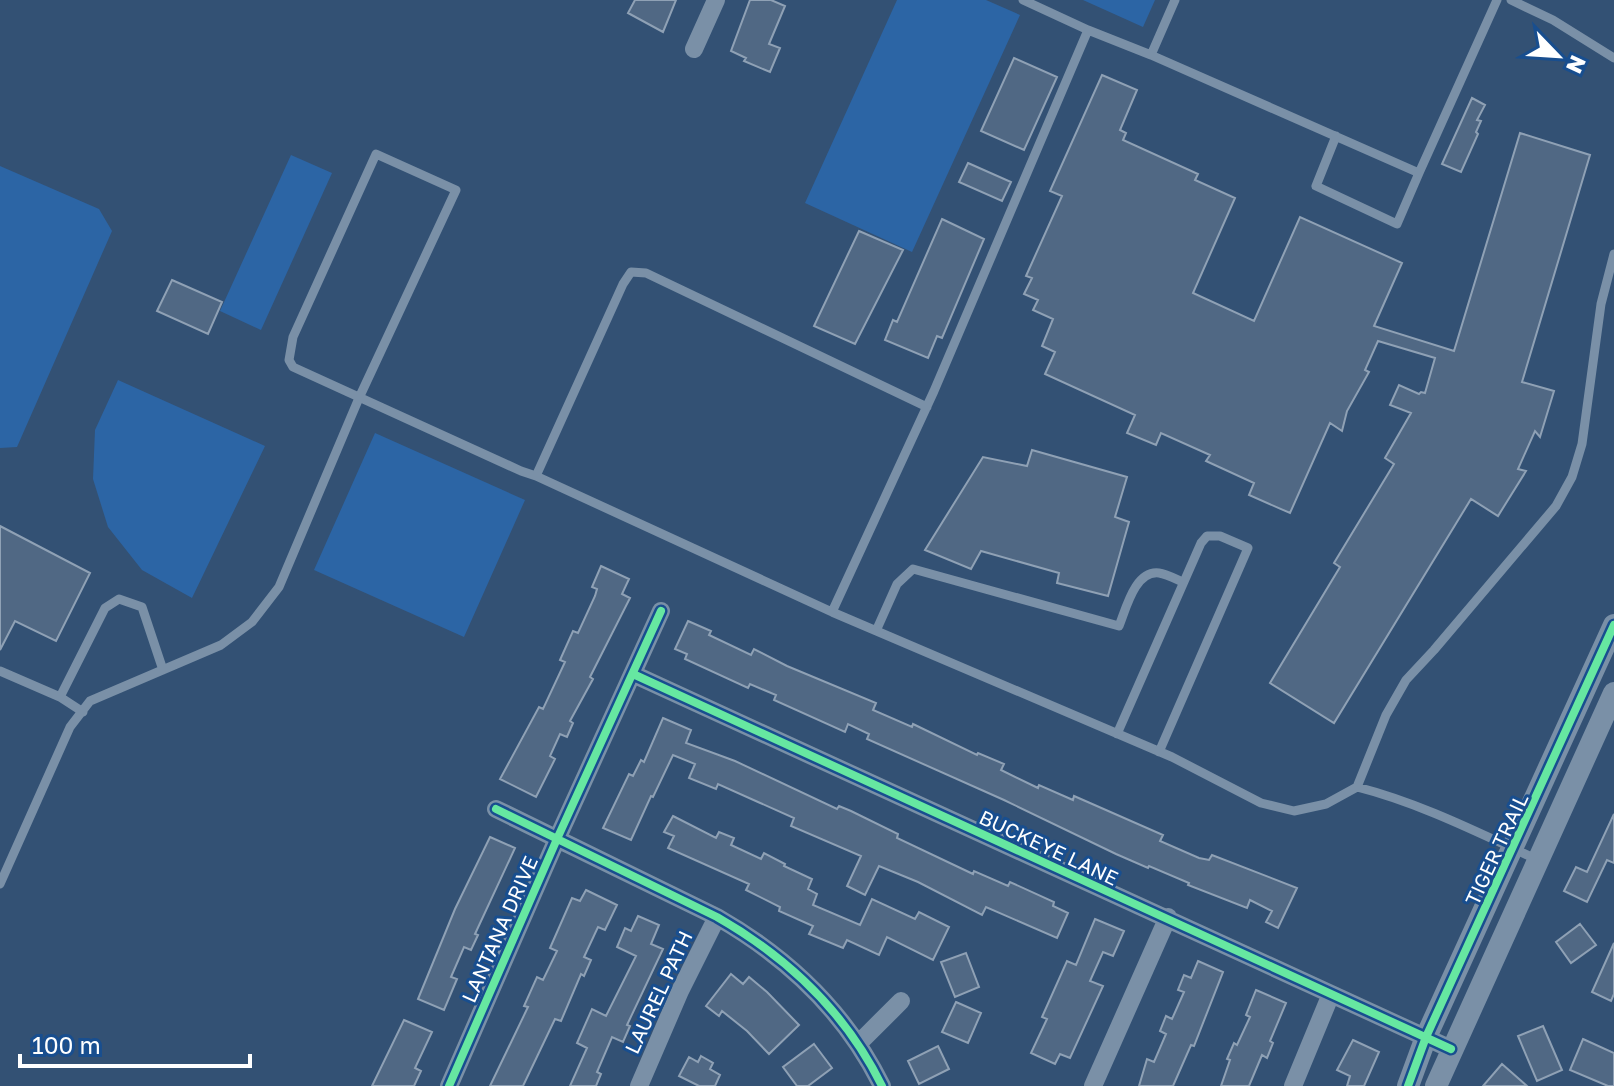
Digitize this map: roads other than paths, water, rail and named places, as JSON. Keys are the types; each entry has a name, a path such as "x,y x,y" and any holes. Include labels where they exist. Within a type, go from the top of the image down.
{"street":[{"path":"694,49 716,0"},
{"name":"LANTANA DRIVE","path":"449,1086 661,611"},
{"name":"TIGER TRAIL","path":"1408,1086 1426,1037 1614,625"},
{"name":"BUCKEYE LANE","path":"633,674 1451,1049"},
{"path":"1436,1086 1614,693"},
{"path":"496,809 717,917 757,941 807,983 858,1044 882,1086"},
{"name":"LAUREL PATH","path":"639,1086 680,991 717,917"},
{"path":"1093,1086 1168,917"},
{"path":"1293,1086 1331,994"},
{"path":"858,1044 901,1001"}],"lane":[{"path":"1023,0 1419,173"},
{"path":"1151,55 1175,0"},
{"path":"1336,136 1316,186 1397,224 1497,0"},
{"path":"1511,0 1553,20 1614,58"},
{"path":"832,612 927,407 1088,30"},
{"path":"0,884 70,727 90,701 221,645 252,622 279,587 359,398 456,190 376,154 289,347 289,360 293,367 359,398 536,476 832,612 1159,752 1261,803 1294,811 1326,804 1357,787 1386,715 1406,680 1556,506 1572,477 1582,444 1601,304 1614,254"},
{"path":"536,476 631,272 646,273 927,407"},
{"path":"1117,734 1201,543 1207,536 1220,536 1248,548 1159,752"},
{"path":"876,631 897,584 913,569 1119,626 1138,583 1146,575 1159,573 1183,582"},
{"path":"60,697 105,608 119,599 142,607 163,670"},
{"path":"0,671 60,697 83,712"},
{"path":"1357,787 1417,806 1539,861"}]}
